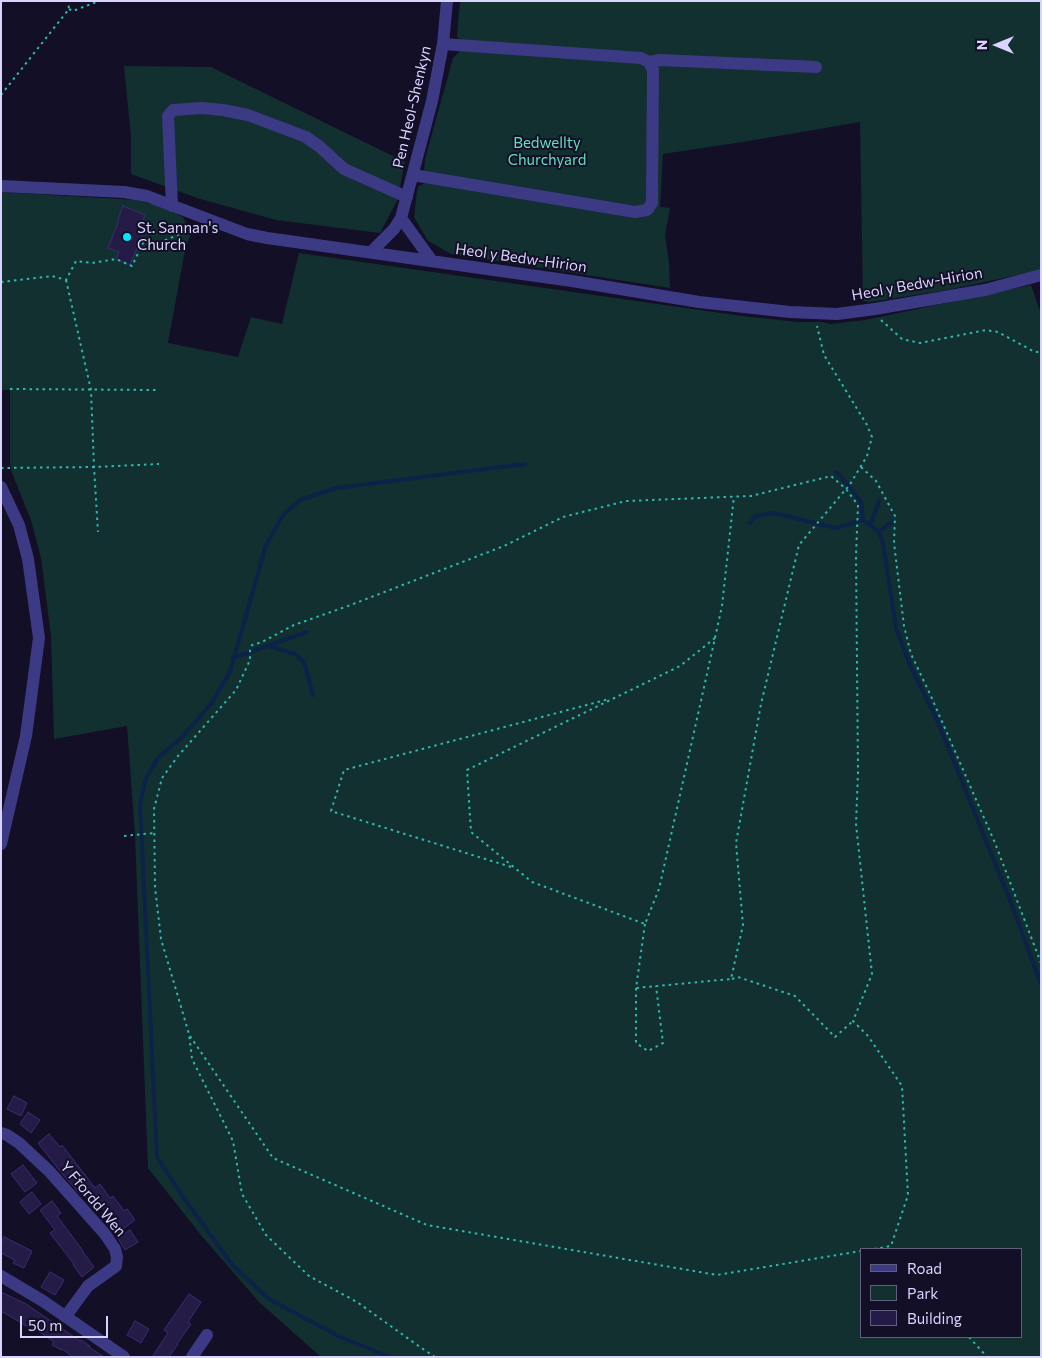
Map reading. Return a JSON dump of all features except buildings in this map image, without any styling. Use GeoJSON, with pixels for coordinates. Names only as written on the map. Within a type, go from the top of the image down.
{"type":"FeatureCollection","features":[{"type":"Feature","properties":{"kind":"street","name":"Pen Heol-Shenkyn"},"geometry":{"type":"LineString","coordinates":[[371,252],[394,229],[401,218],[432,101],[443,44],[448,1]]}},
{"type":"Feature","properties":{"kind":"street"},"geometry":{"type":"LineString","coordinates":[[443,44],[641,58],[649,62],[660,60],[816,67]]}},
{"type":"Feature","properties":{"kind":"street"},"geometry":{"type":"LineString","coordinates":[[413,175],[635,212],[647,210],[652,202],[653,70],[649,62]]}},
{"type":"Feature","properties":{"kind":"street"},"geometry":{"type":"LineString","coordinates":[[172,206],[168,116],[173,110],[202,108],[248,115],[306,137],[344,169],[407,198]]}},
{"type":"Feature","properties":{"kind":"street","name":"Heol y Bedw-Hirion"},"geometry":{"type":"LineString","coordinates":[[1,186],[124,192],[147,196],[246,234],[267,238],[572,281],[699,302],[790,312],[837,314],[875,309],[985,290],[1041,275]]}},
{"type":"Feature","properties":{"kind":"street"},"geometry":{"type":"LineString","coordinates":[[401,218],[432,262]]}},
{"type":"Feature","properties":{"kind":"street"},"geometry":{"type":"LineString","coordinates":[[1,487],[19,525],[28,558],[39,638],[26,736],[1,844]]}},
{"type":"Feature","properties":{"kind":"street","name":"Y Ffordd Wen"},"geometry":{"type":"LineString","coordinates":[[1,1133],[19,1143],[49,1171],[105,1234],[115,1248],[118,1257],[116,1266],[88,1286],[66,1316]]}},
{"type":"Feature","properties":{"kind":"street"},"geometry":{"type":"LineString","coordinates":[[1,1276],[44,1301],[124,1357]]}},
{"type":"Feature","properties":{"kind":"street"},"geometry":{"type":"LineString","coordinates":[[192,1357],[207,1334]]}},
{"type":"Feature","properties":{"kind":"path"},"geometry":{"type":"LineString","coordinates":[[1,95],[69,9],[68,1]]}},
{"type":"Feature","properties":{"kind":"path"},"geometry":{"type":"LineString","coordinates":[[69,9],[73,11],[99,1]]}},
{"type":"Feature","properties":{"kind":"path"},"geometry":{"type":"LineString","coordinates":[[98,532],[91,390],[66,280],[76,261],[92,263],[116,259],[132,266],[144,241],[156,244],[180,234],[190,233],[205,218]]}},
{"type":"Feature","properties":{"kind":"path"},"geometry":{"type":"LineString","coordinates":[[1,282],[52,276],[66,280]]}},
{"type":"Feature","properties":{"kind":"path"},"geometry":{"type":"LineString","coordinates":[[875,309],[878,317],[902,339],[920,344],[986,330],[998,332],[1033,351],[1041,353]]}},
{"type":"Feature","properties":{"kind":"path"},"geometry":{"type":"LineString","coordinates":[[731,979],[743,926],[736,843],[761,704],[799,545],[849,486],[867,456],[872,437],[867,425],[824,355],[816,325],[816,313]]}},
{"type":"Feature","properties":{"kind":"path"},"geometry":{"type":"LineString","coordinates":[[10,390],[158,390]]}},
{"type":"Feature","properties":{"kind":"path"},"geometry":{"type":"LineString","coordinates":[[1,468],[159,464]]}},
{"type":"Feature","properties":{"kind":"path"},"geometry":{"type":"LineString","coordinates":[[861,466],[876,481],[895,516],[894,543],[904,626],[911,654],[995,843],[1041,963]]}},
{"type":"Feature","properties":{"kind":"path"},"geometry":{"type":"LineString","coordinates":[[435,1357],[356,1302],[309,1276],[266,1235],[242,1194],[233,1141],[192,1059],[189,1034],[161,939],[155,887],[154,809],[162,778],[178,756],[236,690],[250,660],[252,645],[262,642],[294,625],[504,546],[564,518],[626,501],[751,496],[831,476],[846,488],[858,505],[856,555],[858,772],[856,824],[872,974],[853,1021],[835,1037],[795,996],[738,977],[636,988]]}},
{"type":"Feature","properties":{"kind":"path"},"geometry":{"type":"LineString","coordinates":[[656,986],[663,1043],[648,1051],[636,1044],[636,988],[645,924],[659,889],[722,606],[734,496]]}},
{"type":"Feature","properties":{"kind":"path"},"geometry":{"type":"LineString","coordinates":[[645,924],[532,882],[471,832],[467,770],[680,666],[715,638]]}},
{"type":"Feature","properties":{"kind":"path"},"geometry":{"type":"LineString","coordinates":[[513,867],[332,811],[344,770],[615,698]]}},
{"type":"Feature","properties":{"kind":"path"},"geometry":{"type":"LineString","coordinates":[[124,836],[154,833]]}},
{"type":"Feature","properties":{"kind":"path"},"geometry":{"type":"LineString","coordinates":[[853,1021],[868,1036],[902,1086],[908,1195],[890,1246],[879,1248]]}},
{"type":"Feature","properties":{"kind":"path"},"geometry":{"type":"LineString","coordinates":[[189,1034],[273,1158],[428,1225],[717,1275],[860,1251]]}},
{"type":"Feature","properties":{"kind":"path"},"geometry":{"type":"LineString","coordinates":[[970,1338],[987,1357]]}},
{"type":"Feature","properties":{"kind":"green space","name":"Bedwellty Churchyard"},"geometry":{"type":"Polygon","coordinates":[[[460,1],[1041,1],[1041,270],[947,290],[870,302],[863,301],[860,122],[663,154],[660,207],[670,208],[665,236],[670,288],[451,254],[428,241],[414,217],[417,191],[419,186],[427,182],[424,172],[425,159],[453,58],[459,52],[462,44],[457,36],[460,1]]]}},
{"type":"Feature","properties":{"kind":"green space"},"geometry":{"type":"Polygon","coordinates":[[[124,66],[211,67],[405,162],[397,201],[380,233],[276,220],[197,198],[131,174],[131,137],[124,66]]]}},
{"type":"Feature","properties":{"kind":"green space"},"geometry":{"type":"Polygon","coordinates":[[[1,192],[136,200],[167,208],[183,217],[189,228],[190,236],[185,250],[168,343],[238,357],[251,317],[282,324],[299,253],[742,316],[830,324],[865,320],[1031,285],[1041,314],[1041,1357],[321,1357],[259,1302],[200,1234],[148,1168],[135,835],[127,726],[54,739],[51,636],[41,558],[31,520],[10,464],[10,390],[1,390],[1,192]]]}},
{"type":"Feature","properties":{"kind":"waterway"},"geometry":{"type":"LineString","coordinates":[[390,1357],[340,1337],[269,1299],[233,1266],[157,1157],[140,804],[146,778],[158,758],[182,737],[211,704],[230,672],[266,545],[284,514],[300,500],[336,488],[525,464]]}},
{"type":"Feature","properties":{"kind":"waterway"},"geometry":{"type":"LineString","coordinates":[[836,472],[861,502],[863,520]]}},
{"type":"Feature","properties":{"kind":"waterway"},"geometry":{"type":"LineString","coordinates":[[870,525],[879,501]]}},
{"type":"Feature","properties":{"kind":"waterway"},"geometry":{"type":"LineString","coordinates":[[750,523],[756,516],[774,513],[836,528],[863,520],[879,532],[883,543],[896,628],[910,665],[937,720],[1008,895],[1041,984]]}},
{"type":"Feature","properties":{"kind":"waterway"},"geometry":{"type":"LineString","coordinates":[[879,532],[893,521]]}},
{"type":"Feature","properties":{"kind":"waterway"},"geometry":{"type":"LineString","coordinates":[[233,658],[307,632]]}},
{"type":"Feature","properties":{"kind":"waterway"},"geometry":{"type":"LineString","coordinates":[[269,646],[295,654],[304,662],[313,695]]}},
{"type":"Feature","properties":{"kind":"place","name":"St. Sannan's Church"},"geometry":{"type":"Point","coordinates":[127,237]}}]}
